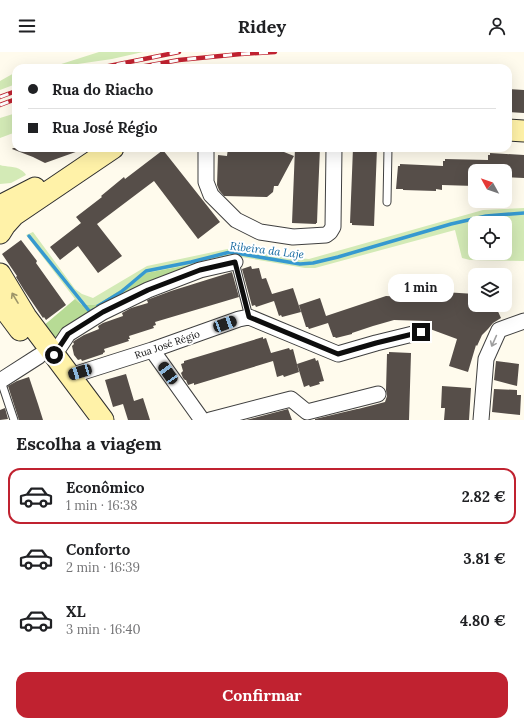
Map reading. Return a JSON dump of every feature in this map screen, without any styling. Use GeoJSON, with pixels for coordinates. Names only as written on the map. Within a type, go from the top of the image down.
{"type":"FeatureCollection","features":[{"type":"Feature","properties":{"kind":"street"},"geometry":{"type":"LineString","coordinates":[[512,130],[524,131]]}},
{"type":"Feature","properties":{"kind":"street"},"geometry":{"type":"LineString","coordinates":[[0,206],[105,152]]}},
{"type":"Feature","properties":{"kind":"street"},"geometry":{"type":"LineString","coordinates":[[0,232],[14,215],[107,152]]}},
{"type":"Feature","properties":{"kind":"street"},"geometry":{"type":"LineString","coordinates":[[206,152],[206,182],[211,195],[236,220],[260,232],[293,238],[326,235],[333,227],[334,152]]}},
{"type":"Feature","properties":{"kind":"street"},"geometry":{"type":"LineString","coordinates":[[0,196],[19,194],[33,189]]}},
{"type":"Feature","properties":{"kind":"street"},"geometry":{"type":"LineString","coordinates":[[0,381],[47,355],[68,334],[103,312],[148,290],[200,270],[235,262]]}},
{"type":"Feature","properties":{"kind":"street"},"geometry":{"type":"LineString","coordinates":[[0,274],[87,420]]}},
{"type":"Feature","properties":{"kind":"street"},"geometry":{"type":"LineString","coordinates":[[0,303],[47,355],[70,376],[103,420]]}},
{"type":"Feature","properties":{"kind":"street"},"geometry":{"type":"LineString","coordinates":[[249,317],[338,354],[421,332]]}},
{"type":"Feature","properties":{"kind":"street","name":"Rua José Régio"},"geometry":{"type":"LineString","coordinates":[[70,376],[152,350],[239,319],[249,317]]}},
{"type":"Feature","properties":{"kind":"street"},"geometry":{"type":"LineString","coordinates":[[481,420],[486,359],[499,330],[524,321]]}},
{"type":"Feature","properties":{"kind":"street"},"geometry":{"type":"LineString","coordinates":[[152,350],[202,420]]}},
{"type":"Feature","properties":{"kind":"street"},"geometry":{"type":"LineString","coordinates":[[210,420],[291,399],[307,412],[378,394]]}},
{"type":"Feature","properties":{"kind":"lane"},"geometry":{"type":"LineString","coordinates":[[387,202],[388,152]]}},
{"type":"Feature","properties":{"kind":"lane"},"geometry":{"type":"LineString","coordinates":[[235,262],[249,317]]}},
{"type":"Feature","properties":{"kind":"lane"},"geometry":{"type":"LineString","coordinates":[[0,381],[14,420]]}},
{"type":"Feature","properties":{"kind":"green space"},"geometry":{"type":"Polygon","coordinates":[[[99,52],[143,52],[112,59],[78,64],[61,64],[99,52]]]}},
{"type":"Feature","properties":{"kind":"green space"},"geometry":{"type":"Polygon","coordinates":[[[12,74],[12,86],[0,90],[0,81],[12,74]]]}},
{"type":"Feature","properties":{"kind":"green space"},"geometry":{"type":"Polygon","coordinates":[[[12,114],[12,134],[0,138],[0,118],[12,114]]]}},
{"type":"Feature","properties":{"kind":"green space"},"geometry":{"type":"Polygon","coordinates":[[[0,165],[14,167],[23,171],[26,175],[11,183],[0,184],[0,165]]]}},
{"type":"Feature","properties":{"kind":"green space"},"geometry":{"type":"Polygon","coordinates":[[[524,208],[524,261],[470,260],[512,260],[512,216],[468,216],[468,260],[462,258],[455,230],[315,268],[305,268],[236,256],[146,273],[98,304],[92,305],[82,305],[75,299],[26,235],[33,232],[75,289],[82,294],[93,298],[147,266],[237,247],[309,259],[483,210],[524,208]]]}},
{"type":"Feature","properties":{"kind":"green space"},"geometry":{"type":"Polygon","coordinates":[[[226,258],[229,268],[142,298],[55,348],[42,327],[75,299],[82,305],[98,304],[146,273],[226,258]]]}},
{"type":"Feature","properties":{"kind":"building"},"geometry":{"type":"Polygon","coordinates":[[[512,89],[524,90],[524,113],[512,112],[512,89]]]}},
{"type":"Feature","properties":{"kind":"building"},"geometry":{"type":"Polygon","coordinates":[[[20,152],[76,152],[45,163],[20,152]]]}},
{"type":"Feature","properties":{"kind":"building"},"geometry":{"type":"Polygon","coordinates":[[[160,152],[165,152],[220,222],[198,239],[154,181],[97,224],[122,256],[98,273],[78,246],[60,260],[50,247],[81,223],[76,217],[102,197],[101,196],[124,177],[125,179],[160,152]]]}},
{"type":"Feature","properties":{"kind":"building"},"geometry":{"type":"Polygon","coordinates":[[[228,152],[284,152],[294,156],[278,186],[274,186],[273,192],[267,197],[224,196],[217,185],[218,155],[227,156],[228,152]]]}},
{"type":"Feature","properties":{"kind":"building"},"geometry":{"type":"Polygon","coordinates":[[[295,152],[320,152],[317,223],[292,223],[295,152]]]}},
{"type":"Feature","properties":{"kind":"building"},"geometry":{"type":"Polygon","coordinates":[[[353,152],[377,152],[374,226],[352,225],[352,223],[350,223],[353,152]]]}},
{"type":"Feature","properties":{"kind":"building"},"geometry":{"type":"Polygon","coordinates":[[[490,153],[524,155],[524,178],[512,177],[512,164],[468,164],[468,186],[442,185],[442,190],[436,189],[436,191],[396,189],[398,166],[400,166],[400,164],[443,166],[443,161],[445,161],[445,159],[488,160],[488,155],[490,155],[490,153]]]}},
{"type":"Feature","properties":{"kind":"building"},"geometry":{"type":"Polygon","coordinates":[[[21,240],[37,261],[36,263],[66,305],[46,320],[44,317],[43,318],[24,290],[16,277],[17,276],[2,254],[21,240]]]}},
{"type":"Feature","properties":{"kind":"building"},"geometry":{"type":"Polygon","coordinates":[[[251,266],[252,269],[259,268],[262,279],[266,278],[272,294],[293,288],[301,312],[282,317],[281,315],[279,316],[274,301],[256,307],[255,305],[252,306],[242,269],[251,266]]]}},
{"type":"Feature","properties":{"kind":"building"},"geometry":{"type":"Polygon","coordinates":[[[232,272],[239,297],[155,322],[156,325],[153,326],[154,328],[129,336],[129,341],[104,349],[105,352],[103,354],[82,361],[81,359],[78,360],[74,355],[72,346],[74,341],[99,329],[98,326],[103,323],[123,316],[122,313],[131,308],[148,303],[147,300],[171,291],[232,272]]]}},
{"type":"Feature","properties":{"kind":"building"},"geometry":{"type":"Polygon","coordinates":[[[428,291],[468,294],[468,312],[498,312],[501,318],[493,323],[482,335],[477,346],[476,345],[468,372],[449,366],[457,339],[430,329],[426,325],[427,321],[394,320],[336,338],[333,337],[328,323],[309,329],[306,327],[299,305],[320,298],[326,316],[386,296],[428,298],[428,291]]]}},
{"type":"Feature","properties":{"kind":"building"},"geometry":{"type":"Polygon","coordinates":[[[263,337],[263,339],[266,338],[271,353],[289,348],[290,350],[293,349],[299,372],[284,377],[283,375],[277,377],[273,361],[194,385],[194,383],[188,385],[186,380],[183,378],[181,373],[183,371],[181,364],[184,363],[184,361],[263,337]]]}},
{"type":"Feature","properties":{"kind":"building"},"geometry":{"type":"Polygon","coordinates":[[[389,352],[411,353],[409,420],[315,420],[385,402],[387,396],[387,354],[389,354],[389,352]]]}},
{"type":"Feature","properties":{"kind":"building"},"geometry":{"type":"Polygon","coordinates":[[[315,358],[316,361],[318,360],[324,381],[310,387],[309,385],[304,387],[297,364],[315,358]]]}},
{"type":"Feature","properties":{"kind":"building"},"geometry":{"type":"Polygon","coordinates":[[[496,361],[519,364],[517,386],[494,380],[496,361]]]}},
{"type":"Feature","properties":{"kind":"building"},"geometry":{"type":"Polygon","coordinates":[[[126,374],[134,401],[143,398],[150,420],[128,420],[123,404],[113,407],[105,380],[126,374]]]}},
{"type":"Feature","properties":{"kind":"building"},"geometry":{"type":"Polygon","coordinates":[[[29,377],[43,420],[19,420],[8,386],[29,377]]]}},
{"type":"Feature","properties":{"kind":"building"},"geometry":{"type":"Polygon","coordinates":[[[442,386],[471,388],[469,420],[444,420],[445,408],[441,408],[442,386]]]}},
{"type":"Feature","properties":{"kind":"building"},"geometry":{"type":"Polygon","coordinates":[[[494,389],[517,390],[517,395],[521,395],[520,415],[492,412],[494,389]]]}},
{"type":"Feature","properties":{"kind":"building"},"geometry":{"type":"Polygon","coordinates":[[[5,408],[8,419],[0,420],[0,410],[5,408]]]}},
{"type":"Feature","properties":{"kind":"building"},"geometry":{"type":"Polygon","coordinates":[[[288,409],[292,420],[246,420],[288,409]]]}},
{"type":"Feature","properties":{"kind":"waterway","name":"Ribeira da Laje"},"geometry":{"type":"LineString","coordinates":[[98,306],[121,292],[146,271],[230,252],[300,264],[313,263],[451,224],[486,216],[524,213]]}},
{"type":"Feature","properties":{"kind":"waterway","name":"Ribeira da Laje"},"geometry":{"type":"LineString","coordinates":[[29,236],[90,312],[93,310]]}},
{"type":"Feature","properties":{"kind":"railway"},"geometry":{"type":"LineString","coordinates":[[119,64],[179,52]]}},
{"type":"Feature","properties":{"kind":"railway"},"geometry":{"type":"LineString","coordinates":[[156,64],[179,60],[275,52]]}},
{"type":"Feature","properties":{"kind":"railway"},"geometry":{"type":"LineString","coordinates":[[0,97],[12,92]]}},
{"type":"Feature","properties":{"kind":"railway"},"geometry":{"type":"LineString","coordinates":[[0,105],[12,100]]}},
{"type":"Feature","properties":{"kind":"route"},"geometry":{"type":"LineString","coordinates":[[54,355],[68,334],[103,312],[148,290],[200,270],[235,262],[249,317],[338,354],[421,332]]}}]}
